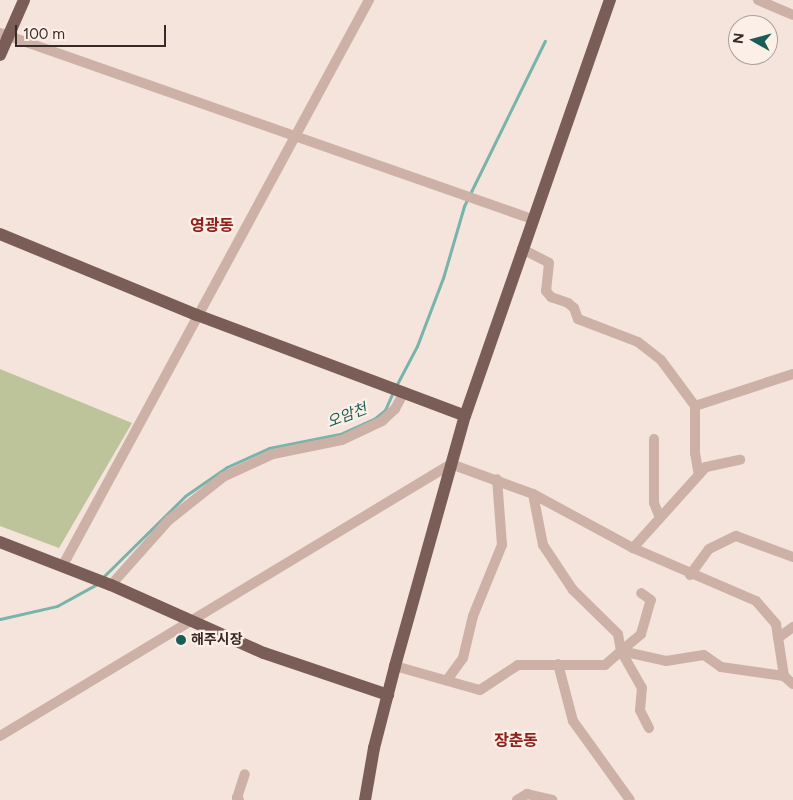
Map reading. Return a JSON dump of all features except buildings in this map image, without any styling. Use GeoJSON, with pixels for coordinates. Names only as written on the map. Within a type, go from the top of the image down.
{"type":"FeatureCollection","features":[{"type":"Feature","properties":{"kind":"main road"},"geometry":{"type":"LineString","coordinates":[[0,55],[4,34],[24,0]]}},
{"type":"Feature","properties":{"kind":"main road"},"geometry":{"type":"LineString","coordinates":[[365,800],[374,748],[395,666],[465,416],[532,219],[610,0]]}},
{"type":"Feature","properties":{"kind":"main road"},"geometry":{"type":"LineString","coordinates":[[0,234],[197,315],[465,416]]}},
{"type":"Feature","properties":{"kind":"main road"},"geometry":{"type":"LineString","coordinates":[[0,542],[90,576],[264,653],[388,696]]}},
{"type":"Feature","properties":{"kind":"street"},"geometry":{"type":"LineString","coordinates":[[63,565],[369,0]]}},
{"type":"Feature","properties":{"kind":"street"},"geometry":{"type":"LineString","coordinates":[[758,0],[781,4],[793,15]]}},
{"type":"Feature","properties":{"kind":"street"},"geometry":{"type":"LineString","coordinates":[[4,34],[297,136],[476,201],[532,219]]}},
{"type":"Feature","properties":{"kind":"street"},"geometry":{"type":"LineString","coordinates":[[522,249],[546,259],[549,263],[546,291],[551,297],[568,303],[574,308],[578,319],[638,342],[661,360],[695,406],[699,475]]}},
{"type":"Feature","properties":{"kind":"street"},"geometry":{"type":"LineString","coordinates":[[695,406],[793,374]]}},
{"type":"Feature","properties":{"kind":"street"},"geometry":{"type":"LineString","coordinates":[[111,585],[169,520],[223,477],[273,454],[342,440],[382,421],[395,409],[403,394]]}},
{"type":"Feature","properties":{"kind":"street"},"geometry":{"type":"LineString","coordinates":[[654,439],[654,503],[660,518]]}},
{"type":"Feature","properties":{"kind":"street"},"geometry":{"type":"LineString","coordinates":[[633,548],[706,467],[740,460]]}},
{"type":"Feature","properties":{"kind":"street"},"geometry":{"type":"LineString","coordinates":[[0,736],[451,464],[497,479],[533,494],[633,548],[756,601],[776,624],[784,676]]}},
{"type":"Feature","properties":{"kind":"street"},"geometry":{"type":"LineString","coordinates":[[447,680],[463,658],[473,616],[502,545],[497,479]]}},
{"type":"Feature","properties":{"kind":"street"},"geometry":{"type":"LineString","coordinates":[[533,494],[543,545],[572,590],[618,634],[621,651],[642,688],[640,710],[649,728]]}},
{"type":"Feature","properties":{"kind":"street"},"geometry":{"type":"LineString","coordinates":[[690,574],[709,549],[736,536],[793,557]]}},
{"type":"Feature","properties":{"kind":"street"},"geometry":{"type":"LineString","coordinates":[[395,666],[480,690],[518,665],[605,665],[641,634],[651,600],[641,593]]}},
{"type":"Feature","properties":{"kind":"street"},"geometry":{"type":"LineString","coordinates":[[778,638],[793,627]]}},
{"type":"Feature","properties":{"kind":"street"},"geometry":{"type":"LineString","coordinates":[[621,651],[666,661],[704,655],[721,668],[784,676],[793,684]]}},
{"type":"Feature","properties":{"kind":"street"},"geometry":{"type":"LineString","coordinates":[[558,664],[574,721],[630,800]]}},
{"type":"Feature","properties":{"kind":"street"},"geometry":{"type":"LineString","coordinates":[[239,800],[237,798],[245,774]]}},
{"type":"Feature","properties":{"kind":"street"},"geometry":{"type":"LineString","coordinates":[[517,800],[527,794],[552,800]]}},
{"type":"Feature","properties":{"kind":"green space"},"geometry":{"type":"Polygon","coordinates":[[[0,369],[132,423],[59,548],[0,526],[0,369]]]}},
{"type":"Feature","properties":{"kind":"waterway","name":"오암천"},"geometry":{"type":"LineString","coordinates":[[396,386],[417,346],[443,278],[464,206],[545,41]]}},
{"type":"Feature","properties":{"kind":"waterway","name":"오암천"},"geometry":{"type":"LineString","coordinates":[[103,577],[185,496],[227,467],[269,448],[340,434],[374,419],[385,410],[393,392]]}},
{"type":"Feature","properties":{"kind":"waterway","name":"오암천"},"geometry":{"type":"LineString","coordinates":[[0,619],[57,606],[97,584]]}},
{"type":"Feature","properties":{"kind":"place","name":"해주시장"},"geometry":{"type":"Point","coordinates":[181,640]}},
{"type":"Feature","properties":{"kind":"district","name":"영광동"},"geometry":{"type":"Point","coordinates":[212,226]}},
{"type":"Feature","properties":{"kind":"district","name":"장춘동"},"geometry":{"type":"Point","coordinates":[516,741]}}]}
